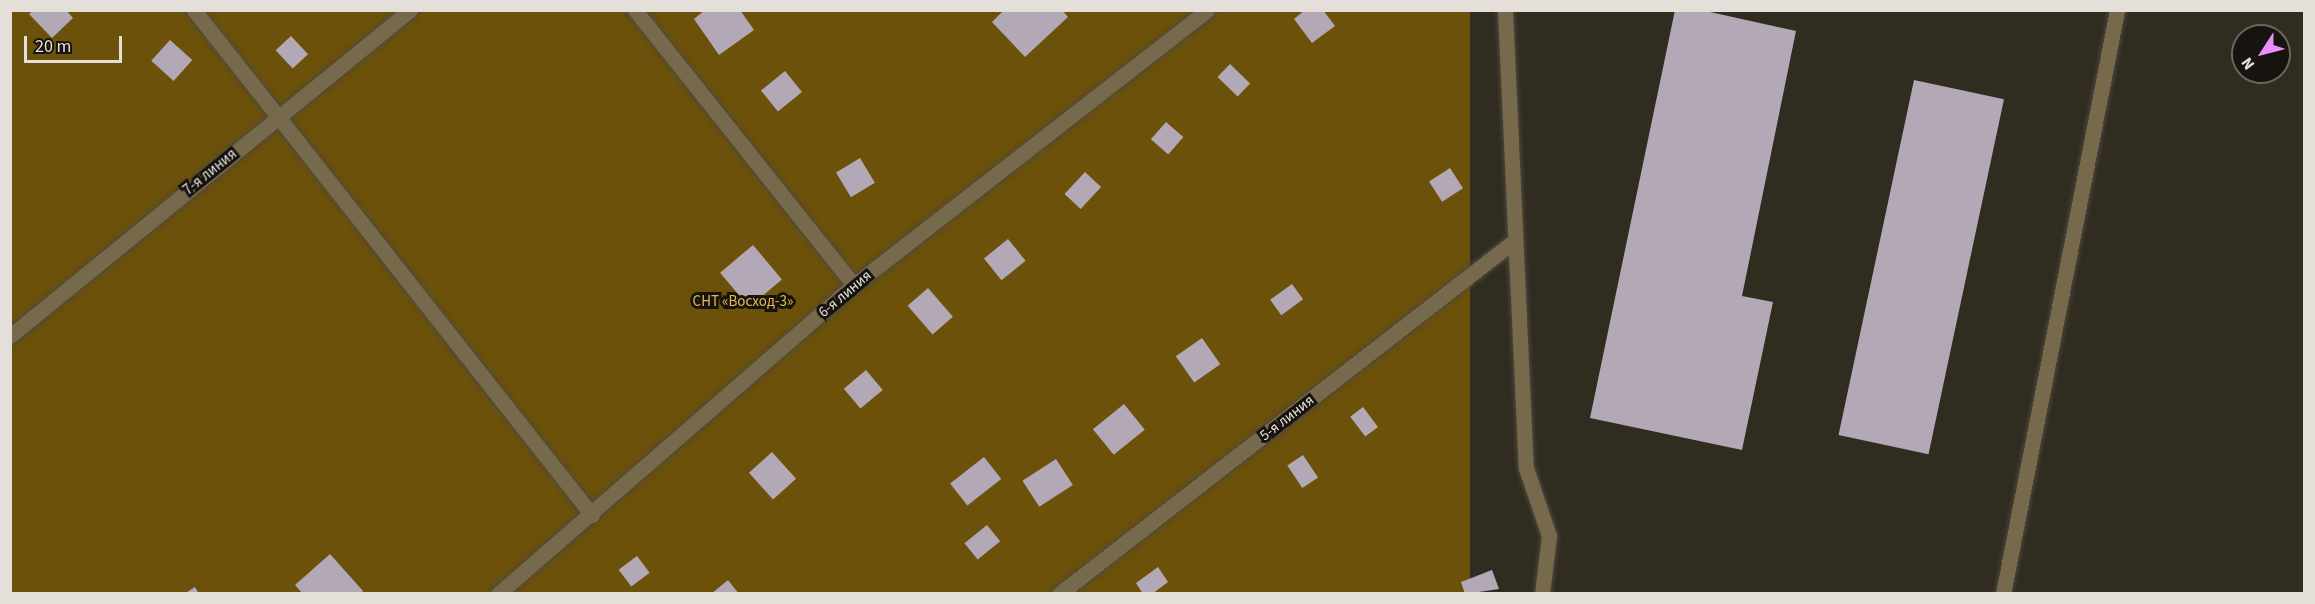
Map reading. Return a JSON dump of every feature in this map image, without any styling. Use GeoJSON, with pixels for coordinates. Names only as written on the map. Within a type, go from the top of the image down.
{"type":"FeatureCollection","features":[{"type":"Feature","properties":{"kind":"street"},"geometry":{"type":"LineString","coordinates":[[194,10],[276,117],[592,515]]}},
{"type":"Feature","properties":{"kind":"street","name":"7-я линия"},"geometry":{"type":"LineString","coordinates":[[10,336],[410,10]]}},
{"type":"Feature","properties":{"kind":"street"},"geometry":{"type":"LineString","coordinates":[[635,10],[854,285]]}},
{"type":"Feature","properties":{"kind":"street","name":"6-я линия"},"geometry":{"type":"LineString","coordinates":[[498,594],[592,515],[854,285],[1206,10]]}},
{"type":"Feature","properties":{"kind":"street"},"geometry":{"type":"LineString","coordinates":[[1505,10],[1513,242],[1526,468],[1549,536],[1542,594]]}},
{"type":"Feature","properties":{"kind":"street"},"geometry":{"type":"LineString","coordinates":[[2003,594],[2117,10]]}},
{"type":"Feature","properties":{"kind":"street","name":"5-я линия"},"geometry":{"type":"LineString","coordinates":[[1059,594],[1513,242]]}},
{"type":"Feature","properties":{"kind":"green space","name":"СНТ «Восход-3»"},"geometry":{"type":"Polygon","coordinates":[[[10,11],[1470,11],[1470,593],[10,593],[10,11]]]}},
{"type":"Feature","properties":{"kind":"building"},"geometry":{"type":"Polygon","coordinates":[[[34,10],[66,10],[73,18],[52,38],[29,14],[34,10]]]}},
{"type":"Feature","properties":{"kind":"building"},"geometry":{"type":"Polygon","coordinates":[[[705,10],[740,10],[754,30],[719,55],[694,19],[705,10]]]}},
{"type":"Feature","properties":{"kind":"building"},"geometry":{"type":"Polygon","coordinates":[[[1004,10],[1062,10],[1068,17],[1025,57],[992,22],[1004,10]]]}},
{"type":"Feature","properties":{"kind":"building"},"geometry":{"type":"Polygon","coordinates":[[[1305,10],[1323,10],[1335,26],[1312,43],[1294,19],[1305,10]]]}},
{"type":"Feature","properties":{"kind":"building"},"geometry":{"type":"Polygon","coordinates":[[[1675,10],[1701,10],[1796,31],[1742,296],[1773,302],[1742,450],[1590,418],[1675,10]]]}},
{"type":"Feature","properties":{"kind":"building"},"geometry":{"type":"Polygon","coordinates":[[[291,36],[308,54],[293,69],[276,50],[291,36]]]}},
{"type":"Feature","properties":{"kind":"building"},"geometry":{"type":"Polygon","coordinates":[[[170,40],[192,60],[174,81],[151,61],[170,40]]]}},
{"type":"Feature","properties":{"kind":"building"},"geometry":{"type":"Polygon","coordinates":[[[1230,64],[1250,83],[1238,96],[1217,77],[1230,64]]]}},
{"type":"Feature","properties":{"kind":"building"},"geometry":{"type":"Polygon","coordinates":[[[785,71],[802,92],[778,111],[761,91],[785,71]]]}},
{"type":"Feature","properties":{"kind":"building"},"geometry":{"type":"Polygon","coordinates":[[[1914,80],[2004,99],[1929,454],[1839,435],[1914,80]]]}},
{"type":"Feature","properties":{"kind":"building"},"geometry":{"type":"Polygon","coordinates":[[[1166,122],[1183,137],[1168,154],[1151,139],[1166,122]]]}},
{"type":"Feature","properties":{"kind":"building"},"geometry":{"type":"Polygon","coordinates":[[[860,158],[875,183],[851,197],[836,172],[860,158]]]}},
{"type":"Feature","properties":{"kind":"building"},"geometry":{"type":"Polygon","coordinates":[[[1450,168],[1463,188],[1442,202],[1429,182],[1450,168]]]}},
{"type":"Feature","properties":{"kind":"building"},"geometry":{"type":"Polygon","coordinates":[[[1085,172],[1101,187],[1081,209],[1065,194],[1085,172]]]}},
{"type":"Feature","properties":{"kind":"building"},"geometry":{"type":"Polygon","coordinates":[[[1008,239],[1026,261],[1002,280],[984,259],[1008,239]]]}},
{"type":"Feature","properties":{"kind":"building"},"geometry":{"type":"Polygon","coordinates":[[[753,245],[782,279],[749,307],[720,273],[753,245]]]}},
{"type":"Feature","properties":{"kind":"building"},"geometry":{"type":"Polygon","coordinates":[[[1292,284],[1303,299],[1281,315],[1270,300],[1292,284]]]}},
{"type":"Feature","properties":{"kind":"building"},"geometry":{"type":"Polygon","coordinates":[[[928,288],[953,317],[933,334],[908,306],[928,288]]]}},
{"type":"Feature","properties":{"kind":"building"},"geometry":{"type":"Polygon","coordinates":[[[1202,338],[1220,364],[1194,383],[1176,356],[1202,338]]]}},
{"type":"Feature","properties":{"kind":"building"},"geometry":{"type":"Polygon","coordinates":[[[866,370],[883,390],[860,409],[844,389],[866,370]]]}},
{"type":"Feature","properties":{"kind":"building"},"geometry":{"type":"Polygon","coordinates":[[[1124,404],[1145,430],[1114,455],[1093,429],[1124,404]]]}},
{"type":"Feature","properties":{"kind":"building"},"geometry":{"type":"Polygon","coordinates":[[[1363,407],[1378,427],[1365,437],[1350,417],[1363,407]]]}},
{"type":"Feature","properties":{"kind":"building"},"geometry":{"type":"Polygon","coordinates":[[[772,452],[796,479],[773,499],[749,473],[772,452]]]}},
{"type":"Feature","properties":{"kind":"building"},"geometry":{"type":"Polygon","coordinates":[[[1303,455],[1318,477],[1302,488],[1287,466],[1303,455]]]}},
{"type":"Feature","properties":{"kind":"building"},"geometry":{"type":"Polygon","coordinates":[[[984,457],[1001,479],[967,506],[950,483],[984,457]]]}},
{"type":"Feature","properties":{"kind":"building"},"geometry":{"type":"Polygon","coordinates":[[[1056,459],[1073,485],[1039,507],[1022,481],[1056,459]]]}},
{"type":"Feature","properties":{"kind":"building"},"geometry":{"type":"Polygon","coordinates":[[[987,525],[1000,541],[978,560],[964,543],[987,525]]]}},
{"type":"Feature","properties":{"kind":"building"},"geometry":{"type":"Polygon","coordinates":[[[330,554],[363,591],[360,594],[303,594],[295,585],[330,554]]]}},
{"type":"Feature","properties":{"kind":"building"},"geometry":{"type":"Polygon","coordinates":[[[637,556],[650,573],[631,587],[619,570],[637,556]]]}},
{"type":"Feature","properties":{"kind":"building"},"geometry":{"type":"Polygon","coordinates":[[[1158,567],[1168,582],[1152,594],[1143,594],[1136,583],[1158,567]]]}},
{"type":"Feature","properties":{"kind":"building"},"geometry":{"type":"Polygon","coordinates":[[[1492,570],[1499,589],[1465,594],[1461,582],[1492,570]]]}},
{"type":"Feature","properties":{"kind":"building"},"geometry":{"type":"Polygon","coordinates":[[[728,580],[739,594],[711,594],[728,580]]]}},
{"type":"Feature","properties":{"kind":"building"},"geometry":{"type":"Polygon","coordinates":[[[195,587],[199,594],[184,594],[195,587]]]}}]}
